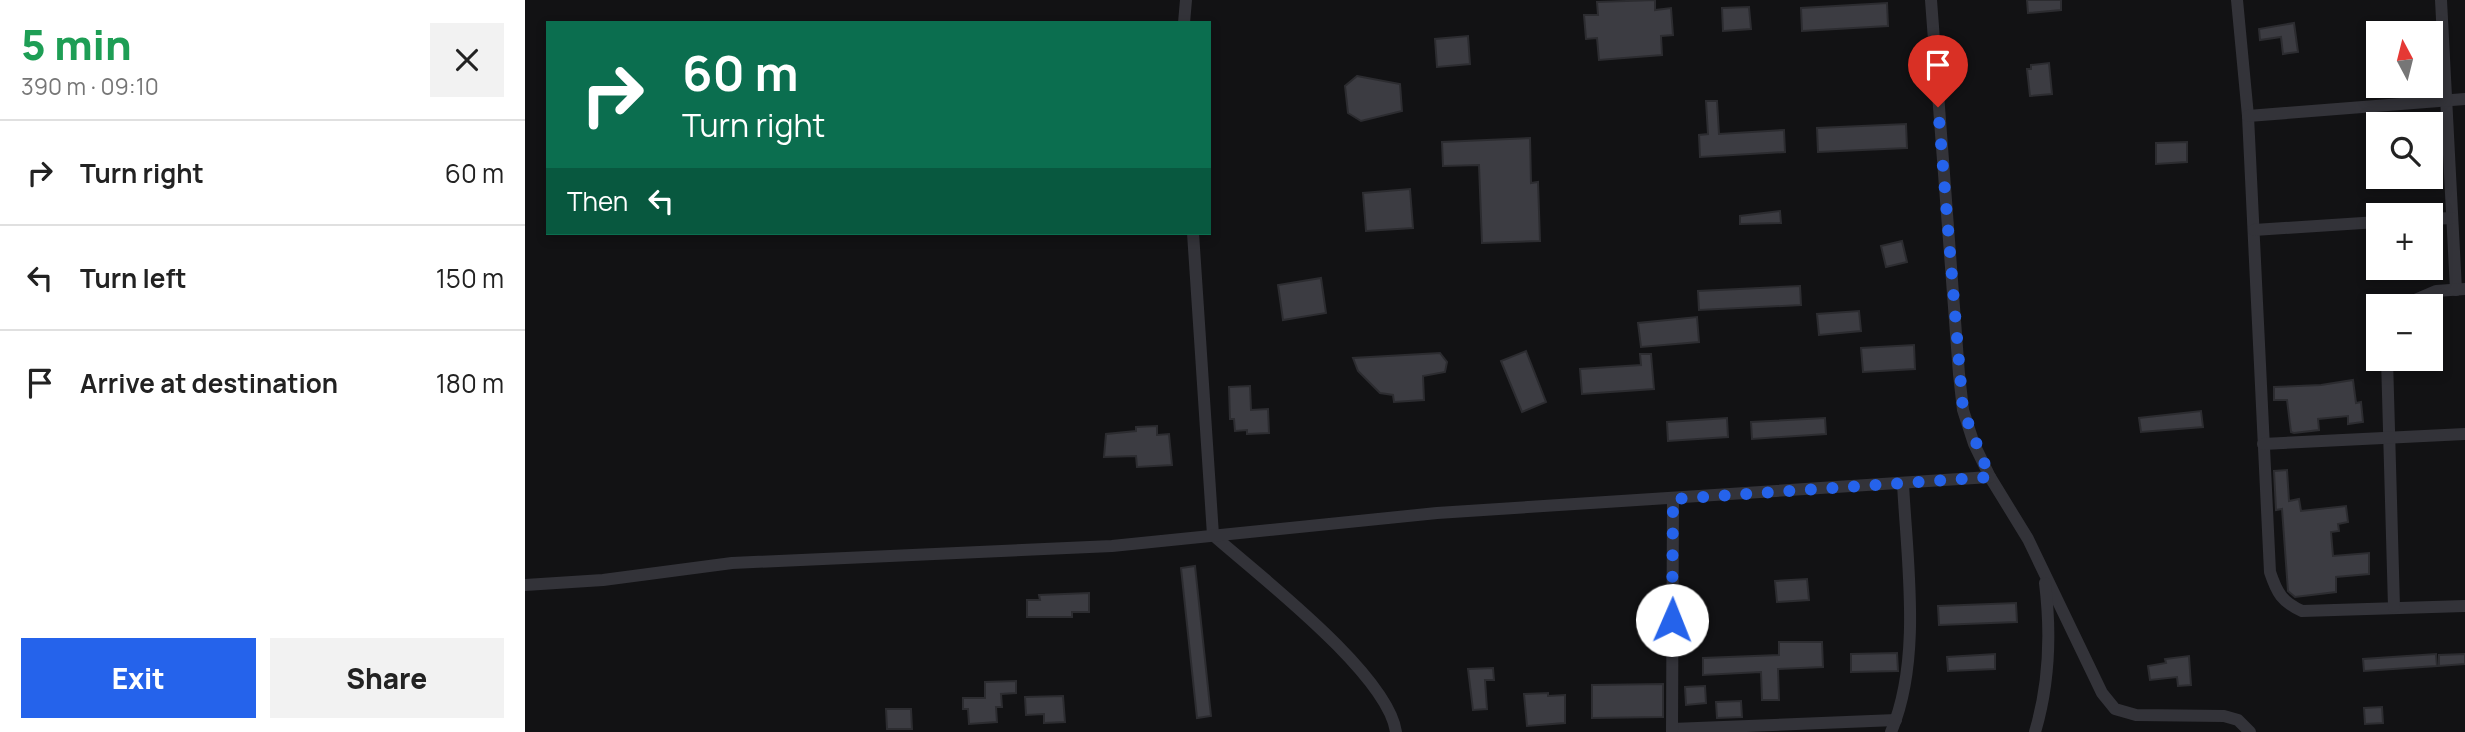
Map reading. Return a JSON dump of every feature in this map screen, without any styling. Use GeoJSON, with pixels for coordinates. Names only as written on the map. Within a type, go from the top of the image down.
{"type":"FeatureCollection","features":[{"type":"Feature","properties":{"kind":"street"},"geometry":{"type":"LineString","coordinates":[[1184,21],[1186,0]]}},
{"type":"Feature","properties":{"kind":"street"},"geometry":{"type":"LineString","coordinates":[[1931,0],[1963,410],[1990,477],[2028,539],[2102,693],[2115,709],[2153,717],[2224,716],[2238,720],[2250,732]]}},
{"type":"Feature","properties":{"kind":"street"},"geometry":{"type":"LineString","coordinates":[[2237,0],[2248,116],[2270,572],[2277,594],[2302,611],[2465,606]]}},
{"type":"Feature","properties":{"kind":"street"},"geometry":{"type":"LineString","coordinates":[[2429,294],[2461,289],[2452,218],[2441,0]]}},
{"type":"Feature","properties":{"kind":"street"},"geometry":{"type":"LineString","coordinates":[[2248,116],[2465,99]]}},
{"type":"Feature","properties":{"kind":"street"},"geometry":{"type":"LineString","coordinates":[[2443,218],[2452,218]]}},
{"type":"Feature","properties":{"kind":"street"},"geometry":{"type":"LineString","coordinates":[[2254,230],[2366,223]]}},
{"type":"Feature","properties":{"kind":"street"},"geometry":{"type":"LineString","coordinates":[[1193,235],[1213,535],[1295,604],[1367,679],[1384,703],[1396,732]]}},
{"type":"Feature","properties":{"kind":"street"},"geometry":{"type":"LineString","coordinates":[[2387,371],[2394,607]]}},
{"type":"Feature","properties":{"kind":"street"},"geometry":{"type":"LineString","coordinates":[[2263,444],[2465,434]]}},
{"type":"Feature","properties":{"kind":"street"},"geometry":{"type":"LineString","coordinates":[[525,585],[603,580],[732,564],[1112,545],[1437,513],[1990,477]]}},
{"type":"Feature","properties":{"kind":"street"},"geometry":{"type":"LineString","coordinates":[[1673,499],[1672,731],[1894,726],[1904,697],[1909,613],[1903,484]]}},
{"type":"Feature","properties":{"kind":"street"},"geometry":{"type":"LineString","coordinates":[[2035,732],[2041,712],[2047,664],[2048,625],[2044,572]]}},
{"type":"Feature","properties":{"kind":"building"},"geometry":{"type":"Polygon","coordinates":[[[1655,0],[1655,10],[1671,8],[1673,35],[1661,36],[1662,55],[1599,60],[1597,38],[1586,39],[1584,15],[1598,15],[1597,2],[1655,0]]]}},
{"type":"Feature","properties":{"kind":"building"},"geometry":{"type":"Polygon","coordinates":[[[2027,0],[2061,0],[2061,10],[2028,13],[2027,0]]]}},
{"type":"Feature","properties":{"kind":"building"},"geometry":{"type":"Polygon","coordinates":[[[1887,3],[1888,26],[1802,31],[1801,8],[1887,3]]]}},
{"type":"Feature","properties":{"kind":"building"},"geometry":{"type":"Polygon","coordinates":[[[1749,7],[1751,29],[1723,31],[1722,8],[1749,7]]]}},
{"type":"Feature","properties":{"kind":"building"},"geometry":{"type":"Polygon","coordinates":[[[2294,23],[2298,52],[2283,54],[2281,37],[2260,40],[2259,29],[2294,23]]]}},
{"type":"Feature","properties":{"kind":"building"},"geometry":{"type":"Polygon","coordinates":[[[1468,36],[1470,64],[1437,67],[1435,39],[1468,36]]]}},
{"type":"Feature","properties":{"kind":"building"},"geometry":{"type":"Polygon","coordinates":[[[2049,63],[2052,94],[2030,96],[2027,69],[2031,69],[2031,65],[2049,63]]]}},
{"type":"Feature","properties":{"kind":"building"},"geometry":{"type":"Polygon","coordinates":[[[1357,76],[1400,84],[1402,111],[1361,121],[1348,113],[1345,86],[1357,76]]]}},
{"type":"Feature","properties":{"kind":"building"},"geometry":{"type":"Polygon","coordinates":[[[1706,101],[1717,101],[1719,134],[1784,130],[1785,152],[1700,157],[1699,135],[1708,134],[1706,101]]]}},
{"type":"Feature","properties":{"kind":"building"},"geometry":{"type":"Polygon","coordinates":[[[1906,124],[1907,148],[1818,152],[1817,128],[1906,124]]]}},
{"type":"Feature","properties":{"kind":"building"},"geometry":{"type":"Polygon","coordinates":[[[1530,138],[1531,183],[1538,182],[1540,241],[1482,243],[1479,165],[1443,166],[1442,142],[1530,138]]]}},
{"type":"Feature","properties":{"kind":"building"},"geometry":{"type":"Polygon","coordinates":[[[2187,142],[2187,162],[2156,164],[2156,143],[2187,142]]]}},
{"type":"Feature","properties":{"kind":"building"},"geometry":{"type":"Polygon","coordinates":[[[1410,189],[1413,228],[1366,231],[1363,193],[1410,189]]]}},
{"type":"Feature","properties":{"kind":"building"},"geometry":{"type":"Polygon","coordinates":[[[1780,211],[1781,223],[1740,224],[1740,216],[1780,211]]]}},
{"type":"Feature","properties":{"kind":"building"},"geometry":{"type":"Polygon","coordinates":[[[1902,241],[1907,262],[1886,267],[1881,246],[1902,241]]]}},
{"type":"Feature","properties":{"kind":"building"},"geometry":{"type":"Polygon","coordinates":[[[1321,278],[1326,313],[1283,320],[1278,285],[1321,278]]]}},
{"type":"Feature","properties":{"kind":"building"},"geometry":{"type":"Polygon","coordinates":[[[1800,286],[1801,305],[1699,310],[1698,291],[1800,286]]]}},
{"type":"Feature","properties":{"kind":"building"},"geometry":{"type":"Polygon","coordinates":[[[1859,311],[1861,331],[1819,335],[1817,314],[1859,311]]]}},
{"type":"Feature","properties":{"kind":"building"},"geometry":{"type":"Polygon","coordinates":[[[1697,317],[1699,342],[1641,347],[1638,323],[1697,317]]]}},
{"type":"Feature","properties":{"kind":"building"},"geometry":{"type":"Polygon","coordinates":[[[1914,345],[1915,369],[1863,372],[1861,348],[1914,345]]]}},
{"type":"Feature","properties":{"kind":"building"},"geometry":{"type":"Polygon","coordinates":[[[1526,351],[1546,402],[1522,412],[1501,361],[1526,351]]]}},
{"type":"Feature","properties":{"kind":"building"},"geometry":{"type":"Polygon","coordinates":[[[1440,353],[1447,362],[1445,372],[1423,376],[1424,400],[1394,402],[1393,395],[1380,393],[1358,371],[1353,358],[1440,353]]]}},
{"type":"Feature","properties":{"kind":"building"},"geometry":{"type":"Polygon","coordinates":[[[1640,354],[1651,354],[1654,389],[1582,394],[1580,369],[1641,365],[1640,354]]]}},
{"type":"Feature","properties":{"kind":"building"},"geometry":{"type":"Polygon","coordinates":[[[2353,380],[2356,403],[2361,402],[2363,422],[2348,424],[2348,416],[2318,419],[2319,430],[2294,433],[2291,432],[2287,400],[2274,400],[2274,387],[2321,385],[2353,380]]]}},
{"type":"Feature","properties":{"kind":"building"},"geometry":{"type":"Polygon","coordinates":[[[1250,386],[1251,410],[1268,409],[1269,433],[1247,434],[1247,430],[1235,431],[1234,419],[1230,419],[1229,387],[1250,386]]]}},
{"type":"Feature","properties":{"kind":"building"},"geometry":{"type":"Polygon","coordinates":[[[2201,411],[2203,427],[2141,432],[2139,418],[2201,411]]]}},
{"type":"Feature","properties":{"kind":"building"},"geometry":{"type":"Polygon","coordinates":[[[1727,418],[1728,437],[1668,441],[1667,422],[1727,418]]]}},
{"type":"Feature","properties":{"kind":"building"},"geometry":{"type":"Polygon","coordinates":[[[1825,418],[1826,434],[1752,439],[1751,422],[1825,418]]]}},
{"type":"Feature","properties":{"kind":"building"},"geometry":{"type":"Polygon","coordinates":[[[1157,426],[1157,435],[1169,434],[1172,465],[1137,467],[1136,456],[1104,457],[1106,434],[1136,431],[1136,427],[1157,426]]]}},
{"type":"Feature","properties":{"kind":"building"},"geometry":{"type":"Polygon","coordinates":[[[2287,470],[2289,501],[2299,499],[2301,511],[2346,506],[2348,522],[2338,524],[2339,531],[2331,532],[2333,556],[2369,553],[2369,574],[2336,577],[2336,592],[2295,597],[2288,591],[2282,509],[2276,510],[2274,471],[2287,470]]]}},
{"type":"Feature","properties":{"kind":"building"},"geometry":{"type":"Polygon","coordinates":[[[1195,566],[1211,716],[1197,718],[1181,568],[1195,566]]]}},
{"type":"Feature","properties":{"kind":"building"},"geometry":{"type":"Polygon","coordinates":[[[1807,579],[1809,600],[1777,602],[1775,581],[1807,579]]]}},
{"type":"Feature","properties":{"kind":"building"},"geometry":{"type":"Polygon","coordinates":[[[1089,593],[1089,612],[1072,612],[1072,617],[1027,617],[1027,600],[1040,600],[1039,595],[1089,593]]]}},
{"type":"Feature","properties":{"kind":"building"},"geometry":{"type":"Polygon","coordinates":[[[2016,603],[2017,622],[1939,625],[1938,606],[2016,603]]]}},
{"type":"Feature","properties":{"kind":"building"},"geometry":{"type":"Polygon","coordinates":[[[1779,642],[1822,642],[1823,667],[1778,669],[1779,700],[1762,700],[1761,672],[1703,675],[1703,658],[1779,655],[1779,642]]]}},
{"type":"Feature","properties":{"kind":"building"},"geometry":{"type":"Polygon","coordinates":[[[1897,653],[1898,671],[1851,672],[1851,654],[1897,653]]]}},
{"type":"Feature","properties":{"kind":"building"},"geometry":{"type":"Polygon","coordinates":[[[1995,654],[1995,669],[1948,671],[1947,657],[1995,654]]]}},
{"type":"Feature","properties":{"kind":"building"},"geometry":{"type":"Polygon","coordinates":[[[2436,654],[2437,666],[2364,671],[2363,659],[2436,654]]]}},
{"type":"Feature","properties":{"kind":"building"},"geometry":{"type":"Polygon","coordinates":[[[2465,654],[2465,664],[2439,666],[2439,655],[2465,654]]]}},
{"type":"Feature","properties":{"kind":"building"},"geometry":{"type":"Polygon","coordinates":[[[2189,656],[2191,685],[2178,686],[2177,677],[2150,680],[2148,666],[2166,663],[2165,659],[2189,656]]]}},
{"type":"Feature","properties":{"kind":"building"},"geometry":{"type":"Polygon","coordinates":[[[1493,668],[1494,680],[1485,680],[1487,709],[1473,710],[1468,669],[1493,668]]]}},
{"type":"Feature","properties":{"kind":"building"},"geometry":{"type":"Polygon","coordinates":[[[1016,681],[1016,693],[1001,694],[1002,707],[996,707],[997,722],[969,724],[968,709],[963,709],[963,698],[985,698],[985,682],[1016,681]]]}},
{"type":"Feature","properties":{"kind":"building"},"geometry":{"type":"Polygon","coordinates":[[[1663,684],[1663,717],[1592,718],[1592,685],[1663,684]]]}},
{"type":"Feature","properties":{"kind":"building"},"geometry":{"type":"Polygon","coordinates":[[[1705,686],[1706,703],[1686,705],[1685,687],[1705,686]]]}},
{"type":"Feature","properties":{"kind":"building"},"geometry":{"type":"Polygon","coordinates":[[[1548,693],[1548,696],[1565,695],[1565,723],[1527,726],[1524,694],[1548,693]]]}},
{"type":"Feature","properties":{"kind":"building"},"geometry":{"type":"Polygon","coordinates":[[[1063,696],[1065,722],[1044,723],[1044,714],[1026,715],[1025,697],[1063,696]]]}},
{"type":"Feature","properties":{"kind":"building"},"geometry":{"type":"Polygon","coordinates":[[[1741,701],[1742,717],[1717,718],[1716,702],[1741,701]]]}},
{"type":"Feature","properties":{"kind":"building"},"geometry":{"type":"Polygon","coordinates":[[[2382,707],[2383,723],[2365,724],[2364,708],[2382,707]]]}},
{"type":"Feature","properties":{"kind":"building"},"geometry":{"type":"Polygon","coordinates":[[[886,709],[911,709],[912,729],[887,729],[886,709]]]}},
{"type":"Feature","properties":{"kind":"route"},"geometry":{"type":"LineString","coordinates":[[1672,620],[1673,499],[1990,477],[1974,443],[1963,410],[1938,107]]}}]}
